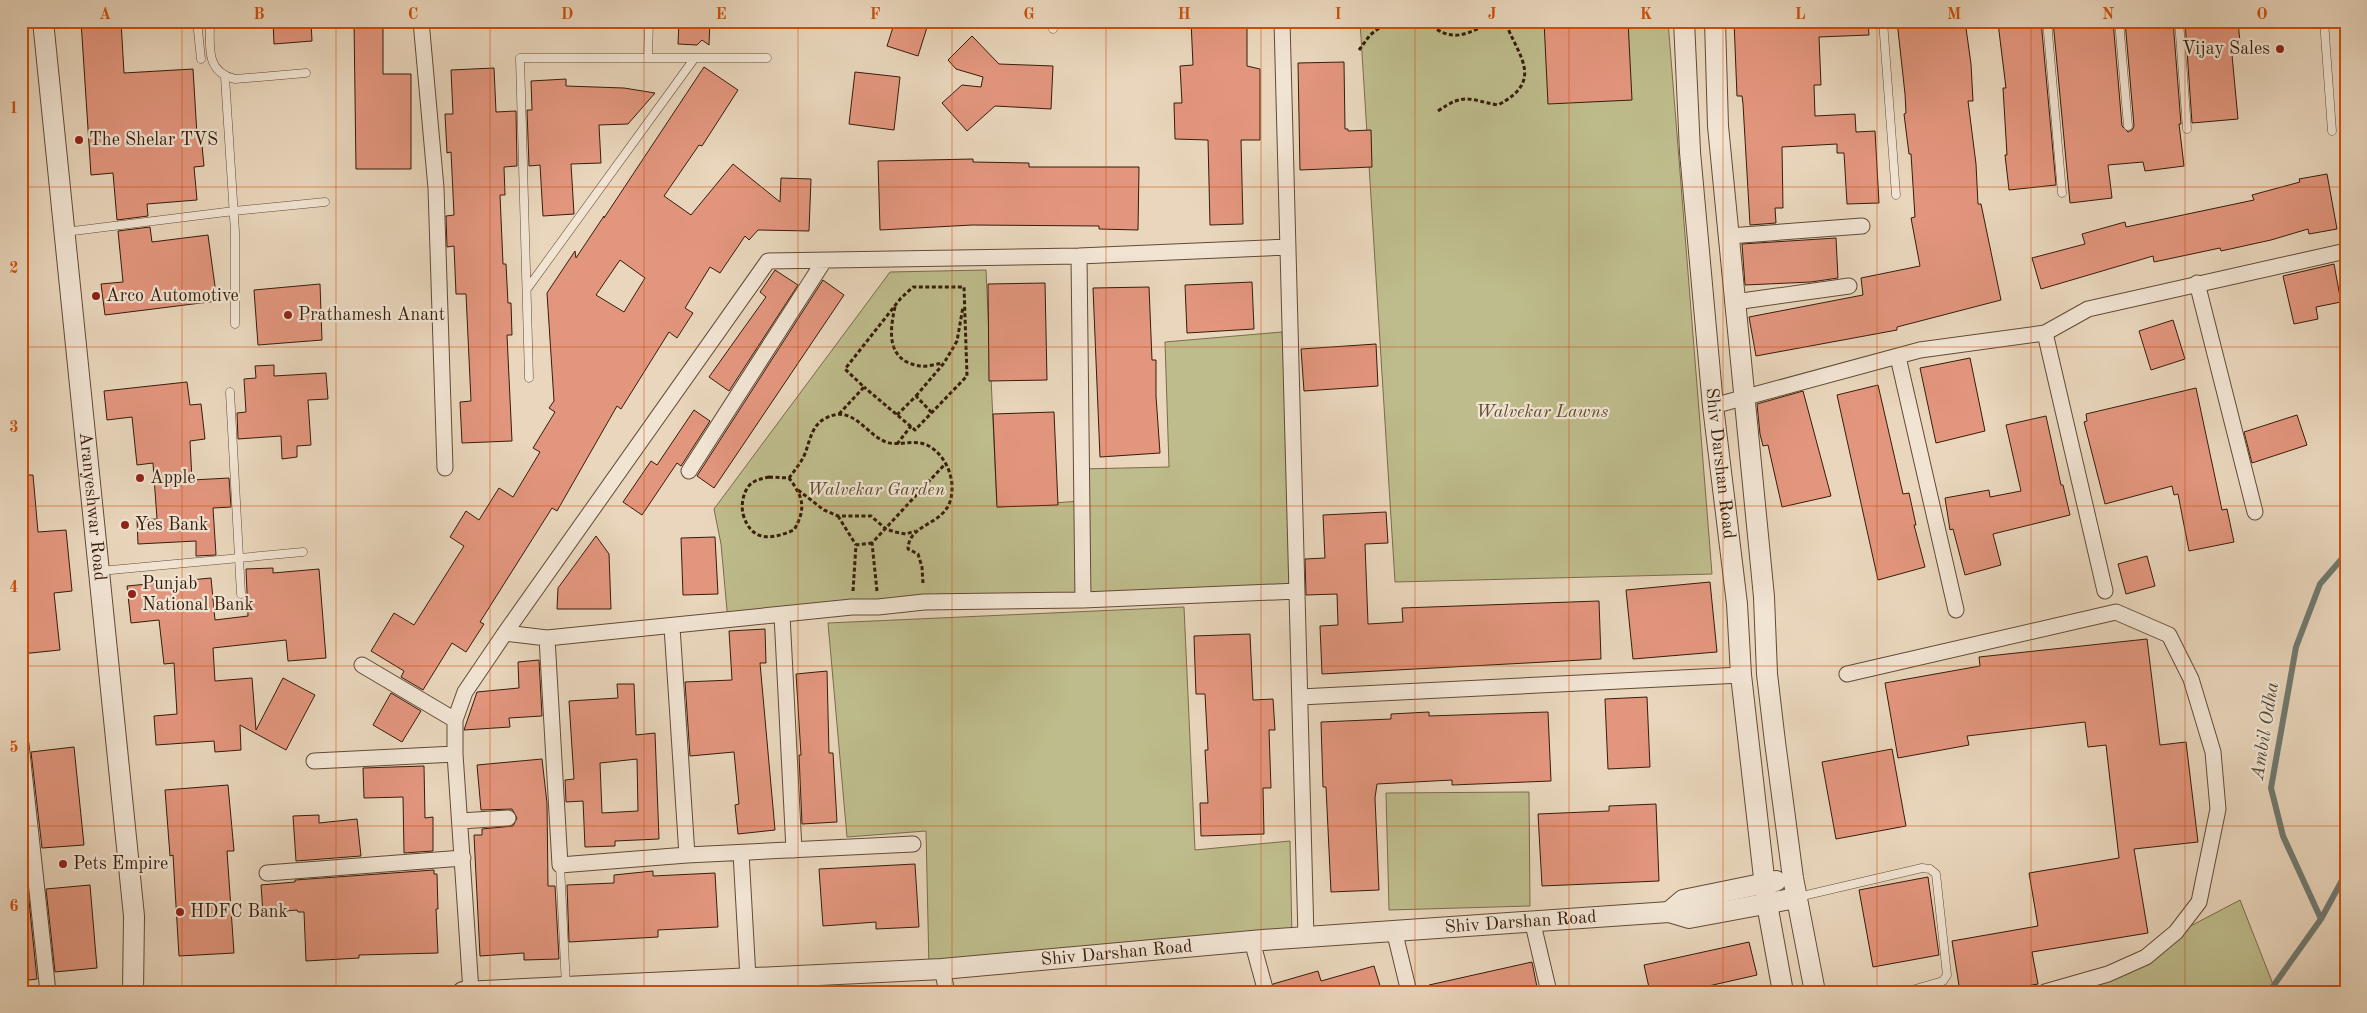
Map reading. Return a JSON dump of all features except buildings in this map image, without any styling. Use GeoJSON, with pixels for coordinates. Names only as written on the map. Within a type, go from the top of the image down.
{"type":"FeatureCollection","features":[{"type":"Feature","properties":{"kind":"street","name":"Aranyeshwar Road"},"geometry":{"type":"LineString","coordinates":[[43,21],[134,916],[133,992]]}},
{"type":"Feature","properties":{"kind":"street"},"geometry":{"type":"LineString","coordinates":[[421,21],[436,188],[445,468]]}},
{"type":"Feature","properties":{"kind":"street"},"geometry":{"type":"LineString","coordinates":[[1282,21],[1306,937]]}},
{"type":"Feature","properties":{"kind":"street","name":"Shiv Darshan Road"},"geometry":{"type":"LineString","coordinates":[[1684,21],[1690,152],[1714,406],[1737,604],[1741,675],[1767,904],[1783,992]]}},
{"type":"Feature","properties":{"kind":"street","name":"Shiv Darshan Road"},"geometry":{"type":"LineString","coordinates":[[1715,21],[1718,126],[1764,597],[1767,674],[1796,898],[1815,992]]}},
{"type":"Feature","properties":{"kind":"street"},"geometry":{"type":"LineString","coordinates":[[1728,236],[1862,226]]}},
{"type":"Feature","properties":{"kind":"street"},"geometry":{"type":"LineString","coordinates":[[477,991],[463,858],[455,754],[455,720],[465,692],[768,261],[1079,256],[1288,247]]}},
{"type":"Feature","properties":{"kind":"street"},"geometry":{"type":"LineString","coordinates":[[1714,406],[1920,350],[2044,333],[2088,309],[2346,251]]}},
{"type":"Feature","properties":{"kind":"street"},"geometry":{"type":"LineString","coordinates":[[1079,256],[1083,600]]}},
{"type":"Feature","properties":{"kind":"street"},"geometry":{"type":"LineString","coordinates":[[689,471],[824,261]]}},
{"type":"Feature","properties":{"kind":"street"},"geometry":{"type":"LineString","coordinates":[[2197,284],[2255,512]]}},
{"type":"Feature","properties":{"kind":"street"},"geometry":{"type":"LineString","coordinates":[[1735,302],[1849,286]]}},
{"type":"Feature","properties":{"kind":"street"},"geometry":{"type":"LineString","coordinates":[[2044,333],[2105,591]]}},
{"type":"Feature","properties":{"kind":"street"},"geometry":{"type":"LineString","coordinates":[[1898,357],[1956,610]]}},
{"type":"Feature","properties":{"kind":"street"},"geometry":{"type":"LineString","coordinates":[[505,633],[546,638],[852,607],[878,607],[924,602],[1083,600],[1297,591]]}},
{"type":"Feature","properties":{"kind":"street"},"geometry":{"type":"LineString","coordinates":[[1847,674],[2116,612],[2168,636],[2191,679],[2213,752],[2218,809],[2199,902],[2176,932],[2146,957],[2108,974],[2045,992]]}},
{"type":"Feature","properties":{"kind":"street"},"geometry":{"type":"LineString","coordinates":[[782,615],[794,850]]}},
{"type":"Feature","properties":{"kind":"street"},"geometry":{"type":"LineString","coordinates":[[672,626],[687,855]]}},
{"type":"Feature","properties":{"kind":"street"},"geometry":{"type":"LineString","coordinates":[[546,638],[560,865],[687,855],[913,844]]}},
{"type":"Feature","properties":{"kind":"street"},"geometry":{"type":"LineString","coordinates":[[362,665],[455,720]]}},
{"type":"Feature","properties":{"kind":"street"},"geometry":{"type":"LineString","coordinates":[[1300,697],[1741,675]]}},
{"type":"Feature","properties":{"kind":"street"},"geometry":{"type":"LineString","coordinates":[[21,744],[48,992]]}},
{"type":"Feature","properties":{"kind":"street"},"geometry":{"type":"LineString","coordinates":[[314,761],[455,754]]}},
{"type":"Feature","properties":{"kind":"street"},"geometry":{"type":"LineString","coordinates":[[460,821],[508,818]]}},
{"type":"Feature","properties":{"kind":"street"},"geometry":{"type":"LineString","coordinates":[[741,853],[748,978]]}},
{"type":"Feature","properties":{"kind":"street"},"geometry":{"type":"LineString","coordinates":[[267,873],[463,858]]}},
{"type":"Feature","properties":{"kind":"street"},"geometry":{"type":"LineString","coordinates":[[1669,912],[1683,900],[1793,878]]}},
{"type":"Feature","properties":{"kind":"street","name":"Shiv Darshan Road"},"geometry":{"type":"LineString","coordinates":[[477,991],[942,969],[1252,941],[1532,920],[1669,912],[1689,918],[1796,898]]}},
{"type":"Feature","properties":{"kind":"street"},"geometry":{"type":"LineString","coordinates":[[1532,920],[1549,992]]}},
{"type":"Feature","properties":{"kind":"street"},"geometry":{"type":"LineString","coordinates":[[1394,930],[1409,992]]}},
{"type":"Feature","properties":{"kind":"street"},"geometry":{"type":"LineString","coordinates":[[1252,941],[1266,992]]}},
{"type":"Feature","properties":{"kind":"street"},"geometry":{"type":"LineString","coordinates":[[942,969],[947,992]]}},
{"type":"Feature","properties":{"kind":"lane"},"geometry":{"type":"LineString","coordinates":[[197,21],[200,59]]}},
{"type":"Feature","properties":{"kind":"lane"},"geometry":{"type":"LineString","coordinates":[[210,21],[210,51],[213,64],[218,72],[226,77],[235,79],[306,73]]}},
{"type":"Feature","properties":{"kind":"lane"},"geometry":{"type":"LineString","coordinates":[[648,58],[649,21]]}},
{"type":"Feature","properties":{"kind":"lane"},"geometry":{"type":"LineString","coordinates":[[1883,21],[1896,195]]}},
{"type":"Feature","properties":{"kind":"lane"},"geometry":{"type":"LineString","coordinates":[[2047,21],[2062,194]]}},
{"type":"Feature","properties":{"kind":"lane"},"geometry":{"type":"LineString","coordinates":[[2119,21],[2128,126]]}},
{"type":"Feature","properties":{"kind":"lane"},"geometry":{"type":"LineString","coordinates":[[2179,21],[2187,129]]}},
{"type":"Feature","properties":{"kind":"lane"},"geometry":{"type":"LineString","coordinates":[[2324,21],[2332,131]]}},
{"type":"Feature","properties":{"kind":"lane"},"geometry":{"type":"LineString","coordinates":[[529,378],[520,58],[767,58]]}},
{"type":"Feature","properties":{"kind":"lane"},"geometry":{"type":"LineString","coordinates":[[527,289],[694,59]]}},
{"type":"Feature","properties":{"kind":"lane"},"geometry":{"type":"LineString","coordinates":[[226,77],[234,211],[235,324]]}},
{"type":"Feature","properties":{"kind":"lane"},"geometry":{"type":"LineString","coordinates":[[65,232],[325,202]]}},
{"type":"Feature","properties":{"kind":"lane"},"geometry":{"type":"LineString","coordinates":[[230,392],[241,594]]}},
{"type":"Feature","properties":{"kind":"lane"},"geometry":{"type":"LineString","coordinates":[[100,571],[303,552]]}},
{"type":"Feature","properties":{"kind":"lane"},"geometry":{"type":"LineString","coordinates":[[560,865],[566,986]]}},
{"type":"Feature","properties":{"kind":"lane"},"geometry":{"type":"LineString","coordinates":[[1796,898],[1922,868],[1930,868],[1936,874],[1947,975],[1943,981],[1926,988],[1905,992]]}},
{"type":"Feature","properties":{"kind":"path"},"geometry":{"type":"LineString","coordinates":[[1359,50],[1370,35],[1388,21]]}},
{"type":"Feature","properties":{"kind":"path"},"geometry":{"type":"LineString","coordinates":[[1427,21],[1437,31],[1452,36],[1466,34],[1494,21]]}},
{"type":"Feature","properties":{"kind":"path"},"geometry":{"type":"LineString","coordinates":[[1438,111],[1451,102],[1466,98],[1498,105],[1513,97],[1523,81],[1524,62],[1505,21]]}},
{"type":"Feature","properties":{"kind":"path"},"geometry":{"type":"LineString","coordinates":[[913,287],[964,287],[967,376],[916,430],[845,369],[896,304],[913,287]]}},
{"type":"Feature","properties":{"kind":"path"},"geometry":{"type":"LineString","coordinates":[[898,415],[944,363],[957,341],[964,296]]}},
{"type":"Feature","properties":{"kind":"path"},"geometry":{"type":"LineString","coordinates":[[896,304],[890,329],[891,343],[902,360],[921,366],[944,363]]}},
{"type":"Feature","properties":{"kind":"path"},"geometry":{"type":"LineString","coordinates":[[839,414],[864,387]]}},
{"type":"Feature","properties":{"kind":"path"},"geometry":{"type":"LineString","coordinates":[[916,396],[932,413]]}},
{"type":"Feature","properties":{"kind":"path"},"geometry":{"type":"LineString","coordinates":[[789,478],[804,457],[808,440],[816,425],[826,418],[839,414],[850,416],[885,442],[897,444],[920,443],[935,448],[945,464],[952,490],[947,508],[931,524],[906,534],[886,528],[871,516],[838,516],[824,510],[798,489],[789,478],[769,477],[756,480],[748,487],[743,498],[743,511],[747,525],[753,533],[769,537],[780,536],[794,530],[803,511],[798,489]]}},
{"type":"Feature","properties":{"kind":"path"},"geometry":{"type":"LineString","coordinates":[[897,444],[910,426]]}},
{"type":"Feature","properties":{"kind":"path"},"geometry":{"type":"LineString","coordinates":[[856,545],[872,544],[945,464]]}},
{"type":"Feature","properties":{"kind":"path"},"geometry":{"type":"LineString","coordinates":[[838,516],[856,545],[852,607]]}},
{"type":"Feature","properties":{"kind":"path"},"geometry":{"type":"LineString","coordinates":[[915,530],[908,540],[908,549],[918,554],[921,560],[924,602]]}},
{"type":"Feature","properties":{"kind":"path"},"geometry":{"type":"LineString","coordinates":[[872,544],[878,607]]}},
{"type":"Feature","properties":{"kind":"green space","name":"Walvekar Lawns"},"geometry":{"type":"Polygon","coordinates":[[[1360,21],[1668,21],[1712,574],[1395,582],[1360,21]]]}},
{"type":"Feature","properties":{"kind":"green space","name":"Walvekar Garden"},"geometry":{"type":"Polygon","coordinates":[[[986,270],[997,507],[1081,501],[1083,600],[728,621],[721,544],[714,509],[890,272],[986,270]]]}},
{"type":"Feature","properties":{"kind":"green space"},"geometry":{"type":"Polygon","coordinates":[[[1282,332],[1297,591],[1091,600],[1081,469],[1169,467],[1165,342],[1282,332]]]}},
{"type":"Feature","properties":{"kind":"green space"},"geometry":{"type":"Polygon","coordinates":[[[1184,607],[1195,850],[1290,841],[1292,938],[929,969],[926,831],[847,837],[828,623],[1184,607]]]}},
{"type":"Feature","properties":{"kind":"green space"},"geometry":{"type":"Polygon","coordinates":[[[1529,792],[1530,906],[1389,910],[1386,793],[1529,792]]]}},
{"type":"Feature","properties":{"kind":"green space"},"geometry":{"type":"Polygon","coordinates":[[[2240,900],[2276,992],[2065,992],[2240,900]]]}},
{"type":"Feature","properties":{"kind":"waterway","name":"Ambil Odha"},"geometry":{"type":"LineString","coordinates":[[2321,919],[2283,836],[2271,788],[2296,647],[2320,584],[2346,554]]}},
{"type":"Feature","properties":{"kind":"waterway","name":"Ambil Odha"},"geometry":{"type":"LineString","coordinates":[[2269,992],[2321,919],[2346,873]]}},
{"type":"Feature","properties":{"kind":"place","name":"Vijay Sales"},"geometry":{"type":"Point","coordinates":[2280,49]}},
{"type":"Feature","properties":{"kind":"place","name":"The Shelar TVS"},"geometry":{"type":"Point","coordinates":[79,140]}},
{"type":"Feature","properties":{"kind":"place","name":"Arco Automotive"},"geometry":{"type":"Point","coordinates":[96,296]}},
{"type":"Feature","properties":{"kind":"place","name":"Prathamesh Anant"},"geometry":{"type":"Point","coordinates":[288,315]}},
{"type":"Feature","properties":{"kind":"place","name":"Apple"},"geometry":{"type":"Point","coordinates":[140,478]}},
{"type":"Feature","properties":{"kind":"place","name":"Yes Bank"},"geometry":{"type":"Point","coordinates":[125,525]}},
{"type":"Feature","properties":{"kind":"place","name":"Punjab National Bank"},"geometry":{"type":"Point","coordinates":[132,594]}},
{"type":"Feature","properties":{"kind":"place","name":"Pets Empire"},"geometry":{"type":"Point","coordinates":[63,864]}},
{"type":"Feature","properties":{"kind":"place","name":"HDFC Bank"},"geometry":{"type":"Point","coordinates":[180,912]}}]}
